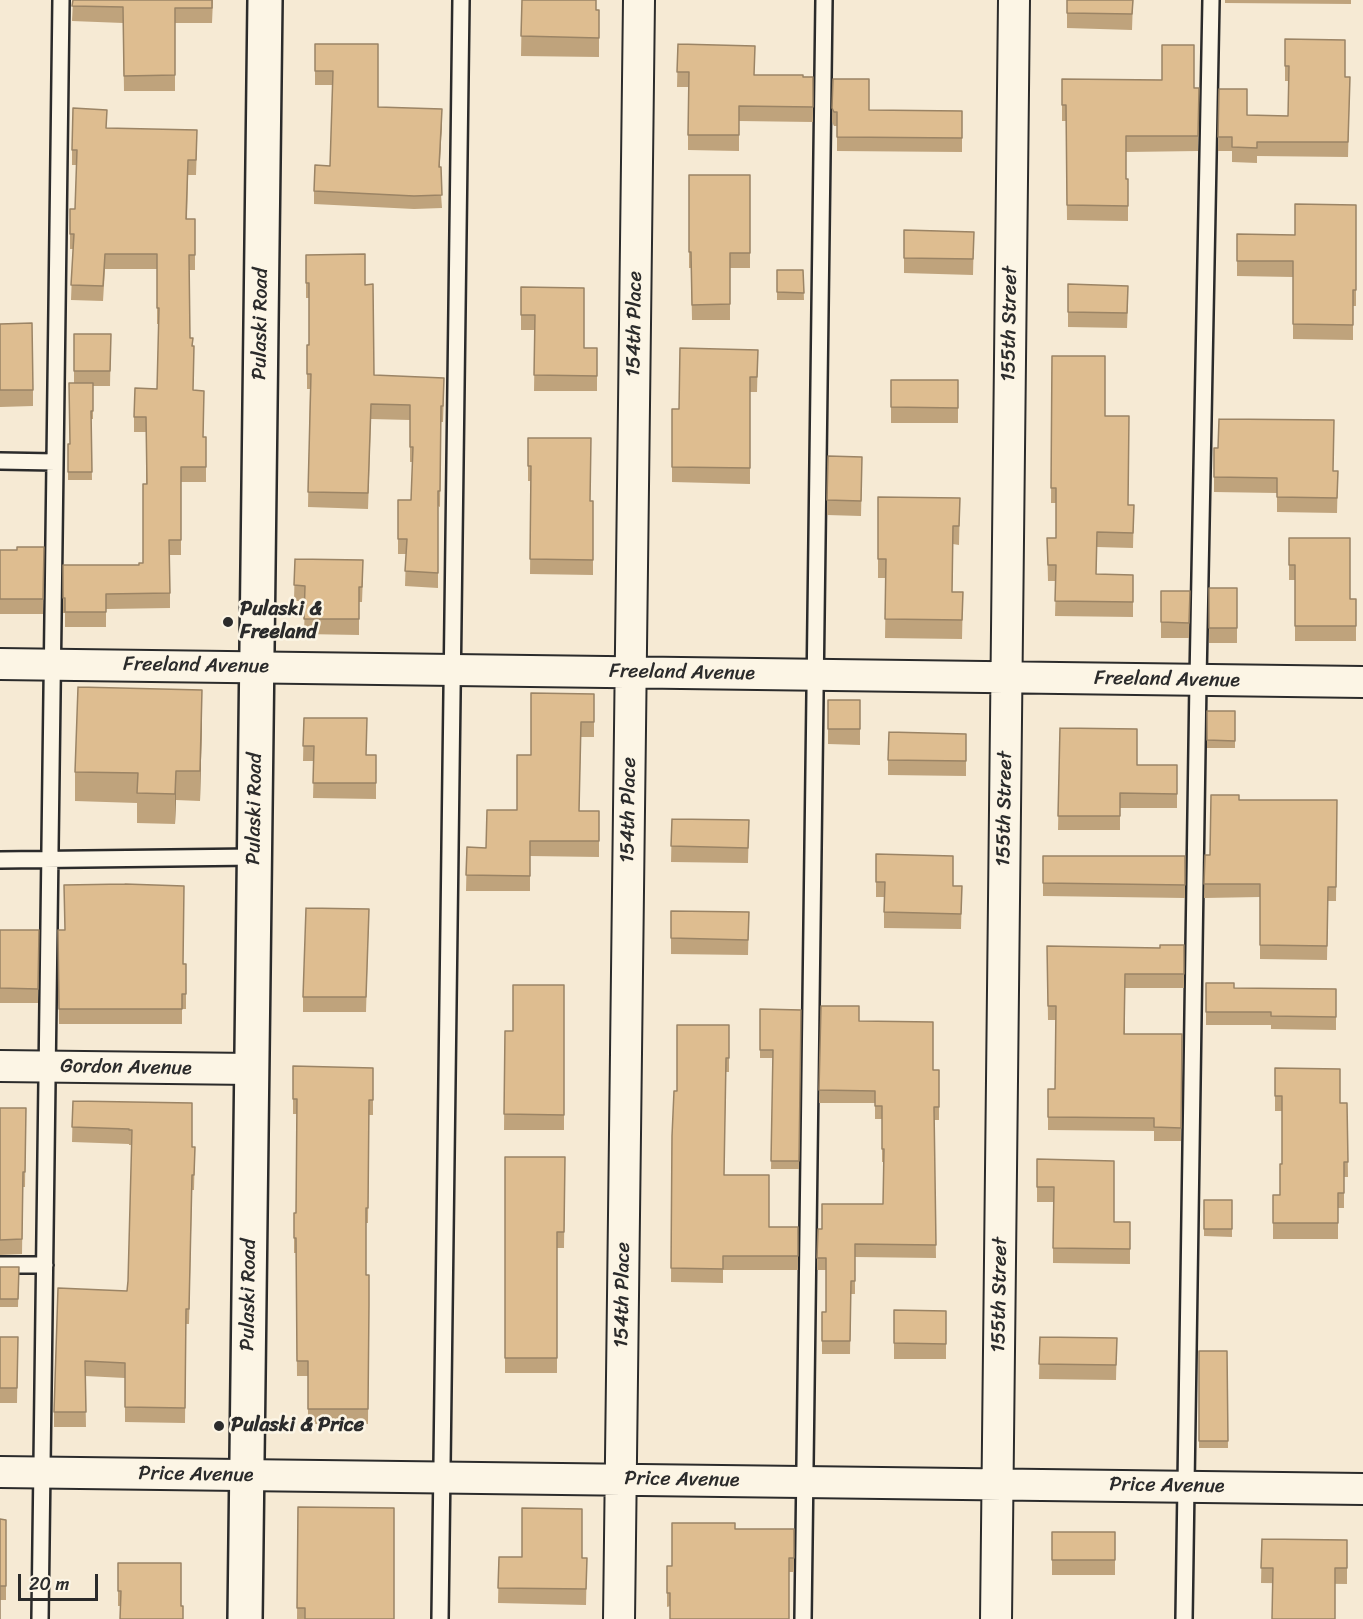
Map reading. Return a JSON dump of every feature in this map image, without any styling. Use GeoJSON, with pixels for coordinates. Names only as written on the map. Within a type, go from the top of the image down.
{"type":"FeatureCollection","features":[{"type":"Feature","properties":{"kind":"street","name":"Pulaski Road"},"geometry":{"type":"LineString","coordinates":[[246,1619],[265,0]]}},
{"type":"Feature","properties":{"kind":"street","name":"154th Place"},"geometry":{"type":"LineString","coordinates":[[619,1619],[639,0]]}},
{"type":"Feature","properties":{"kind":"street","name":"155th Street"},"geometry":{"type":"LineString","coordinates":[[996,1619],[1014,0]]}},
{"type":"Feature","properties":{"kind":"street","name":"Freeland Avenue"},"geometry":{"type":"LineString","coordinates":[[0,664],[1363,682]]}},
{"type":"Feature","properties":{"kind":"street","name":"Gordon Avenue"},"geometry":{"type":"LineString","coordinates":[[0,1066],[252,1069]]}},
{"type":"Feature","properties":{"kind":"street","name":"Price Avenue"},"geometry":{"type":"LineString","coordinates":[[0,1472],[1363,1488]]}},
{"type":"Feature","properties":{"kind":"lane"},"geometry":{"type":"LineString","coordinates":[[40,1619],[61,0]]}},
{"type":"Feature","properties":{"kind":"lane"},"geometry":{"type":"LineString","coordinates":[[440,1619],[461,0]]}},
{"type":"Feature","properties":{"kind":"lane"},"geometry":{"type":"LineString","coordinates":[[803,1619],[824,0]]}},
{"type":"Feature","properties":{"kind":"lane"},"geometry":{"type":"LineString","coordinates":[[1184,1619],[1211,0]]}},
{"type":"Feature","properties":{"kind":"lane"},"geometry":{"type":"LineString","coordinates":[[0,461],[55,462]]}},
{"type":"Feature","properties":{"kind":"lane"},"geometry":{"type":"LineString","coordinates":[[0,860],[255,857]]}},
{"type":"Feature","properties":{"kind":"lane"},"geometry":{"type":"LineString","coordinates":[[0,1265],[45,1265]]}},
{"type":"Feature","properties":{"kind":"building"},"geometry":{"type":"Polygon","coordinates":[[[73,0],[212,0],[212,8],[175,8],[175,75],[124,76],[123,7],[72,6],[73,0]]]}},
{"type":"Feature","properties":{"kind":"building"},"geometry":{"type":"Polygon","coordinates":[[[522,0],[596,0],[596,10],[599,10],[599,38],[521,36],[522,0]]]}},
{"type":"Feature","properties":{"kind":"building"},"geometry":{"type":"Polygon","coordinates":[[[1067,0],[1133,0],[1132,14],[1067,13],[1067,0]]]}},
{"type":"Feature","properties":{"kind":"building"},"geometry":{"type":"Polygon","coordinates":[[[1285,39],[1345,40],[1345,77],[1350,77],[1348,142],[1257,142],[1257,148],[1232,147],[1232,137],[1218,137],[1219,89],[1247,89],[1247,115],[1288,116],[1289,66],[1285,66],[1285,39]]]}},
{"type":"Feature","properties":{"kind":"building"},"geometry":{"type":"Polygon","coordinates":[[[315,44],[378,44],[378,107],[442,109],[439,167],[441,167],[442,195],[414,196],[314,191],[315,165],[330,166],[333,71],[315,71],[315,44]]]}},
{"type":"Feature","properties":{"kind":"building"},"geometry":{"type":"Polygon","coordinates":[[[678,44],[755,46],[754,75],[813,77],[813,107],[739,106],[739,135],[688,135],[689,72],[677,72],[678,44]]]}},
{"type":"Feature","properties":{"kind":"building"},"geometry":{"type":"Polygon","coordinates":[[[1162,45],[1194,45],[1194,88],[1199,88],[1198,136],[1126,136],[1128,206],[1067,205],[1066,105],[1062,105],[1062,79],[1162,80],[1162,45]]]}},
{"type":"Feature","properties":{"kind":"building"},"geometry":{"type":"Polygon","coordinates":[[[833,79],[869,79],[869,110],[962,111],[962,138],[837,137],[837,112],[834,112],[832,108],[833,79]]]}},
{"type":"Feature","properties":{"kind":"building"},"geometry":{"type":"Polygon","coordinates":[[[73,108],[107,110],[106,128],[197,130],[196,160],[188,160],[186,219],[195,219],[195,255],[189,255],[190,338],[193,338],[192,346],[194,346],[193,390],[204,391],[203,437],[206,437],[206,467],[181,467],[181,540],[169,540],[170,593],[106,594],[106,612],[65,612],[63,565],[139,565],[143,563],[143,484],[147,484],[146,417],[134,417],[135,388],[157,389],[159,308],[157,308],[157,254],[105,254],[103,286],[71,285],[74,234],[70,234],[70,209],[75,209],[77,150],[72,150],[73,108]]]}},
{"type":"Feature","properties":{"kind":"building"},"geometry":{"type":"Polygon","coordinates":[[[689,175],[750,175],[750,253],[730,253],[730,304],[692,305],[689,175]]]}},
{"type":"Feature","properties":{"kind":"building"},"geometry":{"type":"Polygon","coordinates":[[[1295,204],[1356,205],[1356,290],[1353,290],[1353,325],[1293,324],[1293,261],[1237,261],[1237,234],[1295,235],[1295,204]]]}},
{"type":"Feature","properties":{"kind":"building"},"geometry":{"type":"Polygon","coordinates":[[[904,230],[974,232],[973,259],[904,258],[904,230]]]}},
{"type":"Feature","properties":{"kind":"building"},"geometry":{"type":"Polygon","coordinates":[[[365,254],[365,285],[373,284],[374,375],[444,378],[443,406],[441,406],[440,491],[438,491],[438,573],[405,571],[407,539],[398,539],[398,500],[411,500],[413,447],[410,447],[410,405],[371,404],[368,493],[308,492],[311,374],[307,374],[309,283],[306,283],[306,255],[365,254]]]}},
{"type":"Feature","properties":{"kind":"building"},"geometry":{"type":"Polygon","coordinates":[[[777,270],[803,270],[804,293],[777,292],[777,270]]]}},
{"type":"Feature","properties":{"kind":"building"},"geometry":{"type":"Polygon","coordinates":[[[1068,284],[1128,286],[1127,313],[1068,312],[1068,284]]]}},
{"type":"Feature","properties":{"kind":"building"},"geometry":{"type":"Polygon","coordinates":[[[521,287],[584,288],[584,348],[597,348],[597,376],[534,375],[535,315],[521,315],[521,287]]]}},
{"type":"Feature","properties":{"kind":"building"},"geometry":{"type":"Polygon","coordinates":[[[32,323],[33,390],[0,390],[0,324],[32,323]]]}},
{"type":"Feature","properties":{"kind":"building"},"geometry":{"type":"Polygon","coordinates":[[[74,334],[111,334],[110,371],[74,371],[74,334]]]}},
{"type":"Feature","properties":{"kind":"building"},"geometry":{"type":"Polygon","coordinates":[[[680,348],[758,350],[757,377],[750,377],[750,468],[672,467],[672,409],[679,409],[680,348]]]}},
{"type":"Feature","properties":{"kind":"building"},"geometry":{"type":"Polygon","coordinates":[[[1052,356],[1105,356],[1105,416],[1129,416],[1128,505],[1134,505],[1133,533],[1097,532],[1096,574],[1133,575],[1133,602],[1055,601],[1056,565],[1048,565],[1047,538],[1056,538],[1056,488],[1051,488],[1052,356]]]}},
{"type":"Feature","properties":{"kind":"building"},"geometry":{"type":"Polygon","coordinates":[[[891,380],[958,380],[958,408],[891,407],[891,380]]]}},
{"type":"Feature","properties":{"kind":"building"},"geometry":{"type":"Polygon","coordinates":[[[69,383],[93,383],[92,472],[68,472],[69,383]]]}},
{"type":"Feature","properties":{"kind":"building"},"geometry":{"type":"Polygon","coordinates":[[[1219,419],[1334,420],[1333,471],[1338,471],[1337,498],[1277,497],[1277,478],[1214,477],[1214,448],[1218,448],[1219,419]]]}},
{"type":"Feature","properties":{"kind":"building"},"geometry":{"type":"Polygon","coordinates":[[[528,438],[591,438],[590,501],[593,501],[593,560],[530,559],[531,466],[528,466],[528,438]]]}},
{"type":"Feature","properties":{"kind":"building"},"geometry":{"type":"Polygon","coordinates":[[[828,456],[862,457],[861,501],[827,500],[828,456]]]}},
{"type":"Feature","properties":{"kind":"building"},"geometry":{"type":"Polygon","coordinates":[[[878,497],[960,498],[959,526],[953,526],[952,592],[963,592],[962,620],[885,619],[886,559],[878,559],[878,497]]]}},
{"type":"Feature","properties":{"kind":"building"},"geometry":{"type":"Polygon","coordinates":[[[1289,538],[1350,538],[1350,599],[1356,599],[1356,626],[1295,626],[1295,565],[1289,565],[1289,538]]]}},
{"type":"Feature","properties":{"kind":"building"},"geometry":{"type":"Polygon","coordinates":[[[17,547],[44,547],[43,599],[0,599],[0,550],[17,550],[17,547]]]}},
{"type":"Feature","properties":{"kind":"building"},"geometry":{"type":"Polygon","coordinates":[[[295,559],[363,560],[362,587],[359,587],[359,619],[304,619],[305,586],[294,585],[295,559]]]}},
{"type":"Feature","properties":{"kind":"building"},"geometry":{"type":"Polygon","coordinates":[[[1209,588],[1237,588],[1237,628],[1209,628],[1209,588]]]}},
{"type":"Feature","properties":{"kind":"building"},"geometry":{"type":"Polygon","coordinates":[[[1161,591],[1190,591],[1189,623],[1161,622],[1161,591]]]}},
{"type":"Feature","properties":{"kind":"building"},"geometry":{"type":"Polygon","coordinates":[[[78,687],[202,690],[200,771],[176,771],[175,794],[137,793],[138,773],[75,772],[78,687]]]}},
{"type":"Feature","properties":{"kind":"building"},"geometry":{"type":"Polygon","coordinates":[[[531,693],[594,694],[594,722],[581,722],[579,811],[599,811],[599,841],[530,841],[530,876],[466,875],[467,847],[486,848],[487,810],[517,810],[517,755],[531,755],[531,693]]]}},
{"type":"Feature","properties":{"kind":"building"},"geometry":{"type":"Polygon","coordinates":[[[828,700],[860,700],[860,729],[828,729],[828,700]]]}},
{"type":"Feature","properties":{"kind":"building"},"geometry":{"type":"Polygon","coordinates":[[[1207,711],[1235,711],[1235,741],[1207,740],[1207,711]]]}},
{"type":"Feature","properties":{"kind":"building"},"geometry":{"type":"Polygon","coordinates":[[[304,718],[367,718],[366,755],[376,755],[376,783],[313,783],[314,746],[303,746],[304,718]]]}},
{"type":"Feature","properties":{"kind":"building"},"geometry":{"type":"Polygon","coordinates":[[[1060,728],[1137,729],[1137,765],[1177,765],[1177,794],[1120,793],[1120,816],[1058,816],[1060,728]]]}},
{"type":"Feature","properties":{"kind":"building"},"geometry":{"type":"Polygon","coordinates":[[[889,732],[966,734],[966,761],[888,760],[889,732]]]}},
{"type":"Feature","properties":{"kind":"building"},"geometry":{"type":"Polygon","coordinates":[[[1211,795],[1239,795],[1239,800],[1337,800],[1336,887],[1328,887],[1327,946],[1260,945],[1260,884],[1204,884],[1205,855],[1210,855],[1211,795]]]}},
{"type":"Feature","properties":{"kind":"building"},"geometry":{"type":"Polygon","coordinates":[[[672,819],[749,820],[748,848],[671,846],[672,819]]]}},
{"type":"Feature","properties":{"kind":"building"},"geometry":{"type":"Polygon","coordinates":[[[876,854],[953,856],[953,886],[962,886],[961,914],[884,912],[885,882],[876,882],[876,854]]]}},
{"type":"Feature","properties":{"kind":"building"},"geometry":{"type":"Polygon","coordinates":[[[1043,856],[1185,856],[1185,885],[1043,883],[1043,856]]]}},
{"type":"Feature","properties":{"kind":"building"},"geometry":{"type":"Polygon","coordinates":[[[64,885],[184,886],[183,964],[186,964],[186,994],[182,994],[182,1009],[59,1009],[58,930],[65,930],[64,885]]]}},
{"type":"Feature","properties":{"kind":"building"},"geometry":{"type":"Polygon","coordinates":[[[306,908],[369,909],[366,997],[303,997],[306,908]]]}},
{"type":"Feature","properties":{"kind":"building"},"geometry":{"type":"Polygon","coordinates":[[[671,911],[749,912],[748,940],[671,938],[671,911]]]}},
{"type":"Feature","properties":{"kind":"building"},"geometry":{"type":"Polygon","coordinates":[[[0,930],[39,930],[38,989],[0,988],[0,930]]]}},
{"type":"Feature","properties":{"kind":"building"},"geometry":{"type":"Polygon","coordinates":[[[1160,945],[1184,945],[1184,974],[1125,974],[1124,1034],[1182,1034],[1181,1128],[1154,1127],[1154,1118],[1048,1117],[1048,1089],[1055,1089],[1056,1006],[1048,1006],[1047,946],[1160,948],[1160,945]]]}},
{"type":"Feature","properties":{"kind":"building"},"geometry":{"type":"Polygon","coordinates":[[[1206,983],[1234,983],[1234,988],[1336,989],[1336,1017],[1271,1016],[1271,1012],[1206,1012],[1206,983]]]}},
{"type":"Feature","properties":{"kind":"building"},"geometry":{"type":"Polygon","coordinates":[[[513,985],[564,985],[564,1115],[504,1114],[505,1031],[513,1031],[513,985]]]}},
{"type":"Feature","properties":{"kind":"building"},"geometry":{"type":"Polygon","coordinates":[[[821,1006],[859,1006],[859,1021],[933,1022],[933,1070],[939,1070],[939,1107],[934,1107],[936,1245],[855,1244],[855,1281],[851,1281],[850,1341],[822,1341],[822,1312],[826,1312],[826,1258],[817,1258],[818,1229],[822,1229],[822,1204],[883,1204],[882,1106],[875,1106],[875,1091],[819,1090],[821,1006]]]}},
{"type":"Feature","properties":{"kind":"building"},"geometry":{"type":"Polygon","coordinates":[[[760,1009],[801,1010],[799,1161],[771,1161],[773,1050],[760,1050],[760,1009]]]}},
{"type":"Feature","properties":{"kind":"building"},"geometry":{"type":"Polygon","coordinates":[[[677,1025],[729,1025],[729,1058],[726,1058],[724,1175],[769,1175],[769,1227],[798,1227],[798,1256],[723,1256],[723,1269],[671,1268],[672,1136],[674,1091],[677,1091],[677,1025]]]}},
{"type":"Feature","properties":{"kind":"building"},"geometry":{"type":"Polygon","coordinates":[[[293,1066],[373,1068],[373,1100],[369,1100],[368,1208],[366,1208],[366,1275],[369,1275],[368,1409],[308,1409],[308,1361],[297,1361],[294,1213],[296,1213],[297,1099],[293,1099],[293,1066]]]}},
{"type":"Feature","properties":{"kind":"building"},"geometry":{"type":"Polygon","coordinates":[[[1275,1068],[1340,1069],[1340,1103],[1347,1103],[1348,1162],[1344,1162],[1344,1193],[1338,1193],[1338,1223],[1273,1223],[1273,1195],[1280,1195],[1280,1164],[1282,1164],[1282,1096],[1275,1096],[1275,1068]]]}},
{"type":"Feature","properties":{"kind":"building"},"geometry":{"type":"Polygon","coordinates":[[[73,1101],[192,1103],[192,1147],[195,1147],[194,1175],[192,1175],[189,1309],[186,1309],[185,1408],[125,1407],[125,1363],[85,1361],[86,1412],[54,1412],[58,1288],[127,1291],[128,1281],[132,1130],[72,1127],[73,1101]]]}},
{"type":"Feature","properties":{"kind":"building"},"geometry":{"type":"Polygon","coordinates":[[[0,1108],[26,1108],[22,1239],[0,1240],[0,1108]]]}},
{"type":"Feature","properties":{"kind":"building"},"geometry":{"type":"Polygon","coordinates":[[[505,1157],[565,1157],[564,1232],[557,1232],[557,1358],[505,1358],[505,1157]]]}},
{"type":"Feature","properties":{"kind":"building"},"geometry":{"type":"Polygon","coordinates":[[[1037,1159],[1114,1161],[1114,1222],[1130,1222],[1130,1249],[1053,1248],[1054,1187],[1037,1187],[1037,1159]]]}},
{"type":"Feature","properties":{"kind":"building"},"geometry":{"type":"Polygon","coordinates":[[[1204,1200],[1232,1200],[1232,1229],[1204,1229],[1204,1200]]]}},
{"type":"Feature","properties":{"kind":"building"},"geometry":{"type":"Polygon","coordinates":[[[0,1267],[19,1267],[18,1299],[0,1299],[0,1267]]]}},
{"type":"Feature","properties":{"kind":"building"},"geometry":{"type":"Polygon","coordinates":[[[894,1310],[946,1311],[946,1344],[894,1343],[894,1310]]]}},
{"type":"Feature","properties":{"kind":"building"},"geometry":{"type":"Polygon","coordinates":[[[0,1337],[18,1337],[17,1388],[0,1388],[0,1337]]]}},
{"type":"Feature","properties":{"kind":"building"},"geometry":{"type":"Polygon","coordinates":[[[1040,1337],[1117,1338],[1116,1365],[1039,1364],[1040,1337]]]}},
{"type":"Feature","properties":{"kind":"building"},"geometry":{"type":"Polygon","coordinates":[[[1199,1351],[1227,1351],[1228,1441],[1199,1441],[1199,1351]]]}},
{"type":"Feature","properties":{"kind":"building"},"geometry":{"type":"Polygon","coordinates":[[[298,1507],[394,1508],[394,1619],[305,1619],[305,1608],[297,1608],[298,1507]]]}},
{"type":"Feature","properties":{"kind":"building"},"geometry":{"type":"Polygon","coordinates":[[[522,1508],[582,1509],[582,1558],[587,1558],[586,1589],[498,1588],[499,1557],[522,1557],[522,1508]]]}},
{"type":"Feature","properties":{"kind":"building"},"geometry":{"type":"Polygon","coordinates":[[[0,1519],[6,1520],[6,1586],[0,1586],[0,1519]]]}},
{"type":"Feature","properties":{"kind":"building"},"geometry":{"type":"Polygon","coordinates":[[[672,1523],[735,1523],[735,1529],[794,1529],[794,1558],[789,1558],[789,1619],[670,1619],[667,1566],[672,1566],[672,1523]]]}},
{"type":"Feature","properties":{"kind":"building"},"geometry":{"type":"Polygon","coordinates":[[[1052,1532],[1115,1532],[1115,1560],[1052,1560],[1052,1532]]]}},
{"type":"Feature","properties":{"kind":"building"},"geometry":{"type":"Polygon","coordinates":[[[1262,1539],[1347,1540],[1347,1568],[1335,1568],[1335,1619],[1272,1619],[1273,1568],[1261,1568],[1262,1539]]]}},
{"type":"Feature","properties":{"kind":"building"},"geometry":{"type":"Polygon","coordinates":[[[118,1563],[181,1563],[183,1619],[120,1619],[121,1591],[118,1591],[118,1563]]]}},
{"type":"Feature","properties":{"kind":"place","name":"Pulaski & Freeland"},"geometry":{"type":"Point","coordinates":[228,622]}},
{"type":"Feature","properties":{"kind":"place","name":"Pulaski & Price"},"geometry":{"type":"Point","coordinates":[219,1426]}}]}
